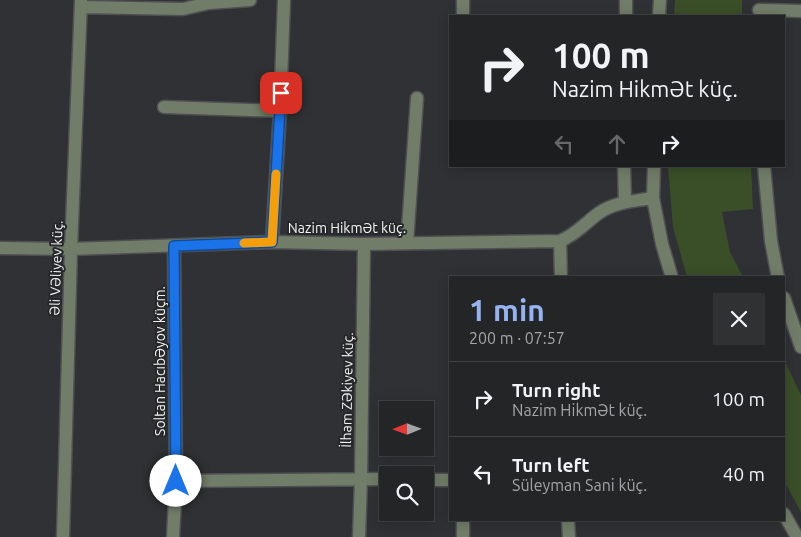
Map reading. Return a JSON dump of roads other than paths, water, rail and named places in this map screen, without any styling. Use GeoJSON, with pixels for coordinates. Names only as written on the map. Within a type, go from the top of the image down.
{"type":"FeatureCollection","features":[{"type":"Feature","properties":{"kind":"street"},"geometry":{"type":"LineString","coordinates":[[81,4],[183,9],[209,3],[250,0]]}},
{"type":"Feature","properties":{"kind":"street"},"geometry":{"type":"LineString","coordinates":[[272,242],[280,111],[284,0]]}},
{"type":"Feature","properties":{"kind":"street"},"geometry":{"type":"LineString","coordinates":[[463,0],[463,15]]}},
{"type":"Feature","properties":{"kind":"street"},"geometry":{"type":"LineString","coordinates":[[626,0],[626,15]]}},
{"type":"Feature","properties":{"kind":"street"},"geometry":{"type":"LineString","coordinates":[[660,0],[660,15]]}},
{"type":"Feature","properties":{"kind":"street","name":"Əli Vəliyev küç."},"geometry":{"type":"LineString","coordinates":[[63,537],[71,249],[81,4]]}},
{"type":"Feature","properties":{"kind":"street"},"geometry":{"type":"LineString","coordinates":[[759,9],[801,11]]}},
{"type":"Feature","properties":{"kind":"street"},"geometry":{"type":"LineString","coordinates":[[406,243],[417,98]]}},
{"type":"Feature","properties":{"kind":"street"},"geometry":{"type":"LineString","coordinates":[[164,107],[280,111]]}},
{"type":"Feature","properties":{"kind":"street"},"geometry":{"type":"LineString","coordinates":[[624,167],[626,202]]}},
{"type":"Feature","properties":{"kind":"street"},"geometry":{"type":"LineString","coordinates":[[654,167],[653,198],[662,244],[671,276]]}},
{"type":"Feature","properties":{"kind":"street"},"geometry":{"type":"LineString","coordinates":[[764,167],[771,241],[778,276]]}},
{"type":"Feature","properties":{"kind":"street"},"geometry":{"type":"LineString","coordinates":[[561,276],[560,241],[573,235],[598,214],[610,207],[626,202],[653,198]]}},
{"type":"Feature","properties":{"kind":"street","name":"Nazim Hikmət küç."},"geometry":{"type":"LineString","coordinates":[[0,248],[71,249],[272,242],[364,244],[560,241]]}},
{"type":"Feature","properties":{"kind":"street","name":"İlham Zəkiyev küç."},"geometry":{"type":"LineString","coordinates":[[358,537],[361,479],[364,244]]}},
{"type":"Feature","properties":{"kind":"street","name":"Soltan Hacıbəyov küçm."},"geometry":{"type":"LineString","coordinates":[[173,537],[176,481],[174,246]]}},
{"type":"Feature","properties":{"kind":"street"},"geometry":{"type":"LineString","coordinates":[[785,301],[801,347]]}},
{"type":"Feature","properties":{"kind":"street"},"geometry":{"type":"LineString","coordinates":[[176,481],[379,479]]}},
{"type":"Feature","properties":{"kind":"street"},"geometry":{"type":"LineString","coordinates":[[434,480],[449,480]]}},
{"type":"Feature","properties":{"kind":"street"},"geometry":{"type":"LineString","coordinates":[[785,516],[797,537]]}},
{"type":"Feature","properties":{"kind":"street"},"geometry":{"type":"LineString","coordinates":[[463,537],[464,521]]}},
{"type":"Feature","properties":{"kind":"street"},"geometry":{"type":"LineString","coordinates":[[568,521],[569,537]]}}]}
